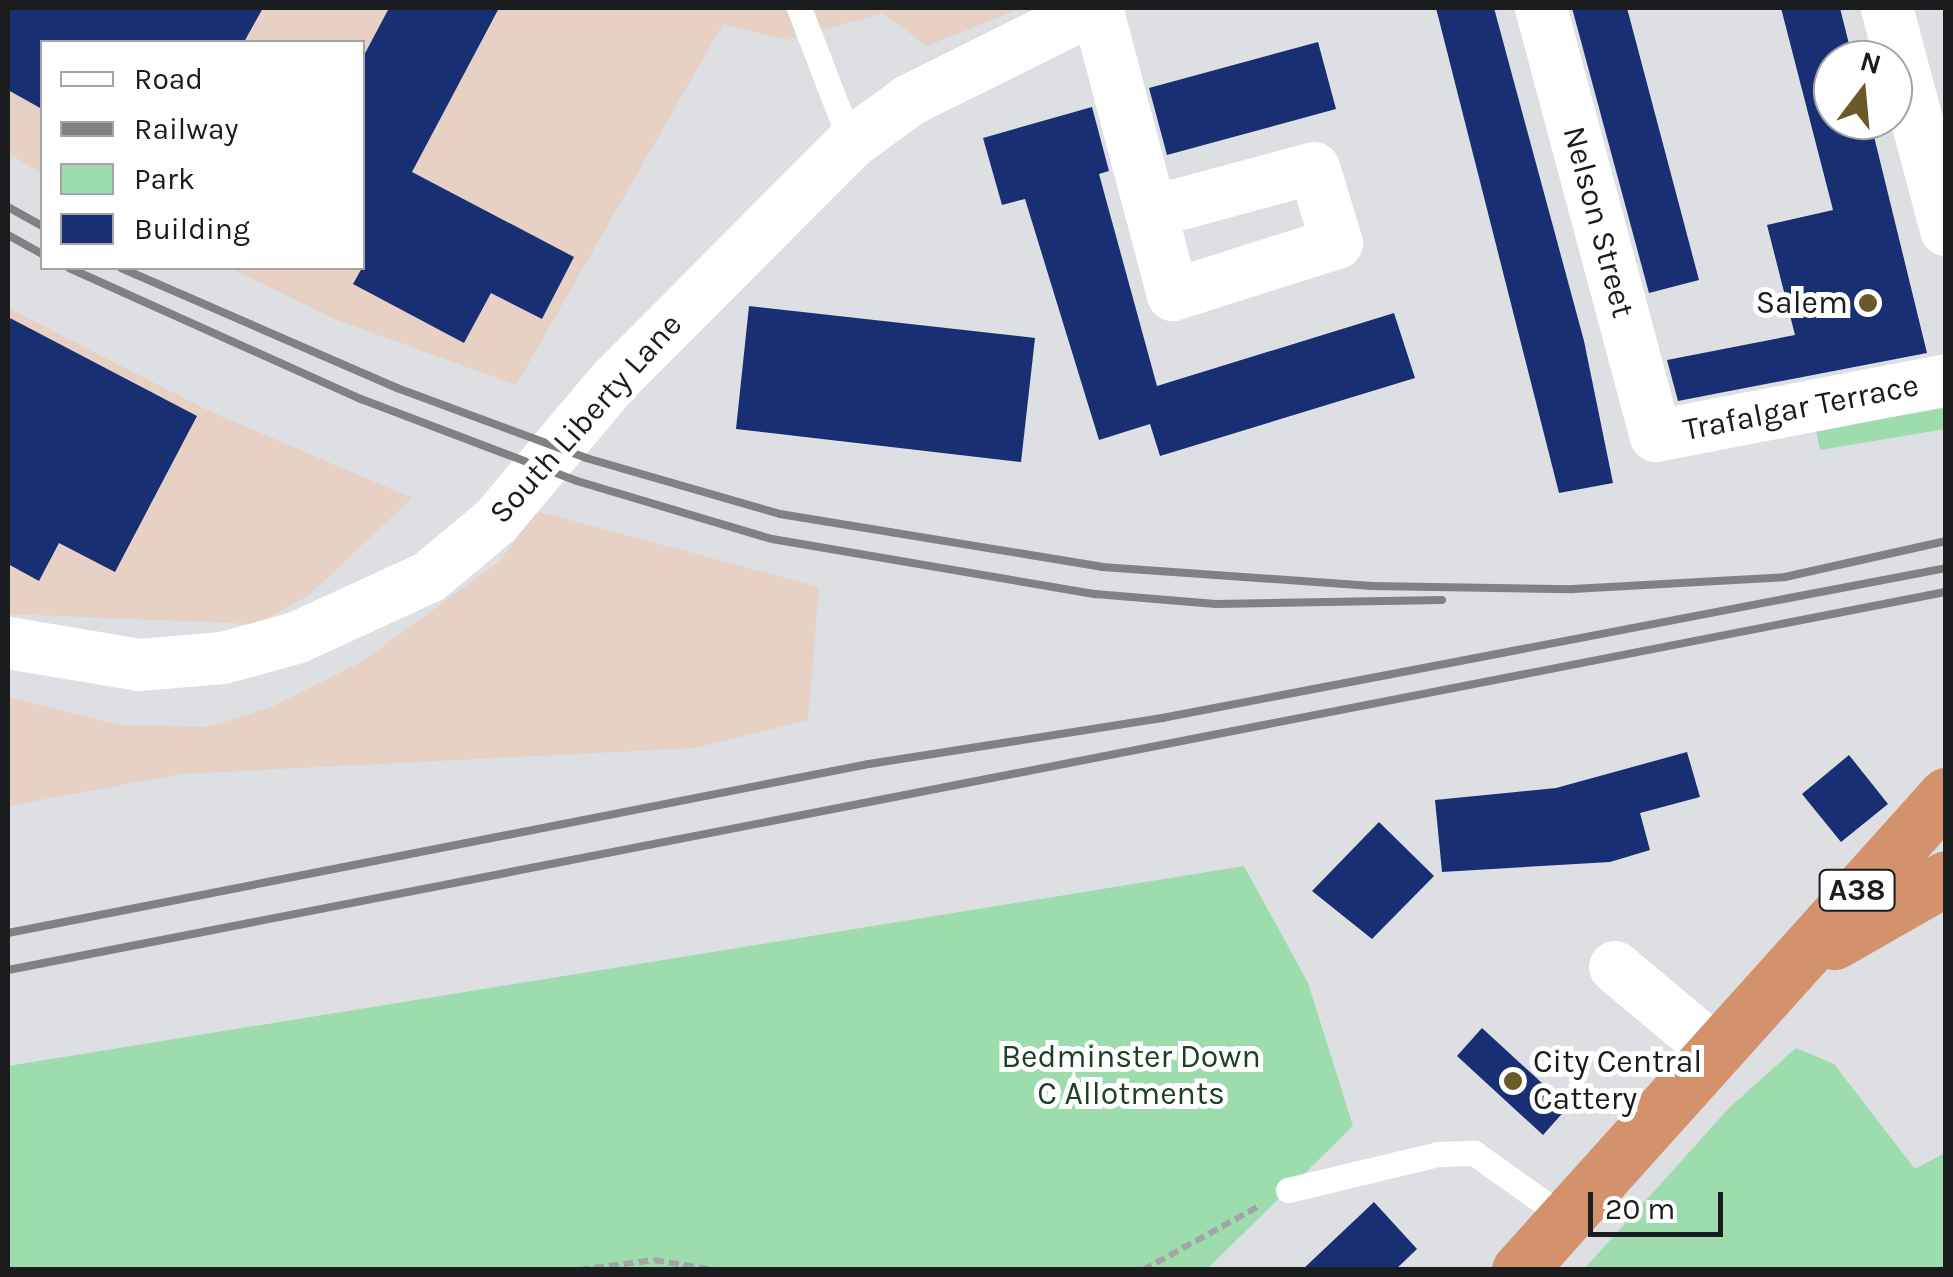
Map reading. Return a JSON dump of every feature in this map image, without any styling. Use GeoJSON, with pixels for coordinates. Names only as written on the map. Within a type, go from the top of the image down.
{"type":"FeatureCollection","features":[{"type":"Feature","properties":{"kind":"highway","name":"A38"},"geometry":{"type":"LineString","coordinates":[[1519,1270],[1770,986],[1946,795]]}},
{"type":"Feature","properties":{"kind":"highway","name":"A38"},"geometry":{"type":"LineString","coordinates":[[1770,986],[1946,878]]}},
{"type":"Feature","properties":{"kind":"street","name":"South Liberty Lane"},"geometry":{"type":"LineString","coordinates":[[8,643],[140,664],[223,658],[296,638],[430,578],[496,521],[613,382],[851,143],[910,100],[1096,8]]}},
{"type":"Feature","properties":{"kind":"street"},"geometry":{"type":"LineString","coordinates":[[1096,8],[1151,212]]}},
{"type":"Feature","properties":{"kind":"street","name":"Nelson Street"},"geometry":{"type":"LineString","coordinates":[[1541,8],[1656,436]]}},
{"type":"Feature","properties":{"kind":"street"},"geometry":{"type":"LineString","coordinates":[[1887,8],[1946,230]]}},
{"type":"Feature","properties":{"kind":"street","name":"Trafalgar Terrace"},"geometry":{"type":"LineString","coordinates":[[1656,436],[1946,380]]}},
{"type":"Feature","properties":{"kind":"street"},"geometry":{"type":"LineString","coordinates":[[1616,966],[1715,1051]]}},
{"type":"Feature","properties":{"kind":"lane"},"geometry":{"type":"LineString","coordinates":[[799,8],[851,143]]}},
{"type":"Feature","properties":{"kind":"lane"},"geometry":{"type":"LineString","coordinates":[[1288,1190],[1438,1154],[1474,1153],[1566,1218]]}},
{"type":"Feature","properties":{"kind":"path"},"geometry":{"type":"LineString","coordinates":[[1143,1270],[1288,1190]]}},
{"type":"Feature","properties":{"kind":"path"},"geometry":{"type":"LineString","coordinates":[[579,1270],[654,1260],[714,1270]]}},
{"type":"Feature","properties":{"kind":"shaded area"},"geometry":{"type":"Polygon","coordinates":[[[8,8],[1022,8],[927,46],[883,13],[786,40],[723,24],[516,385],[337,320],[234,270],[365,270],[365,40],[40,40],[40,173],[8,153],[8,8]]]}},
{"type":"Feature","properties":{"kind":"shaded area"},"geometry":{"type":"Polygon","coordinates":[[[8,308],[207,410],[412,498],[309,595],[257,624],[8,614],[8,308]]]}},
{"type":"Feature","properties":{"kind":"shaded area"},"geometry":{"type":"Polygon","coordinates":[[[536,511],[819,587],[808,720],[695,748],[181,774],[8,806],[8,697],[119,725],[208,727],[274,706],[363,661],[500,561],[536,511]]]}},
{"type":"Feature","properties":{"kind":"green space"},"geometry":{"type":"Polygon","coordinates":[[[1945,408],[1945,429],[1820,450],[1816,430],[1945,408]]]}},
{"type":"Feature","properties":{"kind":"green space","name":"Bedminster Down C Allotments"},"geometry":{"type":"Polygon","coordinates":[[[1244,866],[1308,983],[1353,1126],[1207,1269],[8,1270],[8,1066],[1244,866]]]}},
{"type":"Feature","properties":{"kind":"green space"},"geometry":{"type":"Polygon","coordinates":[[[1796,1048],[1834,1064],[1915,1169],[1945,1153],[1945,1269],[1584,1269],[1730,1107],[1796,1048]]]}},
{"type":"Feature","properties":{"kind":"building"},"geometry":{"type":"Polygon","coordinates":[[[8,8],[263,8],[245,40],[40,40],[40,108],[8,90],[8,8]]]}},
{"type":"Feature","properties":{"kind":"building"},"geometry":{"type":"Polygon","coordinates":[[[389,8],[499,8],[412,172],[574,257],[542,319],[491,293],[464,343],[353,284],[361,270],[365,270],[365,53],[389,8]]]}},
{"type":"Feature","properties":{"kind":"building"},"geometry":{"type":"Polygon","coordinates":[[[1436,8],[1494,8],[1584,341],[1613,483],[1559,493],[1436,8]]]}},
{"type":"Feature","properties":{"kind":"building"},"geometry":{"type":"Polygon","coordinates":[[[1572,8],[1627,8],[1699,280],[1649,293],[1572,8]]]}},
{"type":"Feature","properties":{"kind":"building"},"geometry":{"type":"Polygon","coordinates":[[[1781,8],[1840,8],[1848,40],[1813,40],[1813,132],[1781,8]]]}},
{"type":"Feature","properties":{"kind":"building"},"geometry":{"type":"Polygon","coordinates":[[[1318,42],[1336,109],[1167,155],[1149,88],[1318,42]]]}},
{"type":"Feature","properties":{"kind":"building"},"geometry":{"type":"Polygon","coordinates":[[[1092,107],[1109,171],[1099,174],[1157,386],[1394,313],[1415,378],[1160,456],[1150,424],[1099,440],[1025,199],[1002,205],[983,138],[1092,107]]]}},
{"type":"Feature","properties":{"kind":"building"},"geometry":{"type":"Polygon","coordinates":[[[1815,140],[1875,140],[1927,353],[1678,401],[1667,360],[1795,335],[1767,225],[1833,210],[1815,140]]]}},
{"type":"Feature","properties":{"kind":"building"},"geometry":{"type":"Polygon","coordinates":[[[749,306],[1035,338],[1021,462],[736,429],[749,306]]]}},
{"type":"Feature","properties":{"kind":"building"},"geometry":{"type":"Polygon","coordinates":[[[8,317],[197,416],[115,572],[59,543],[39,581],[8,564],[8,317]]]}},
{"type":"Feature","properties":{"kind":"building"},"geometry":{"type":"Polygon","coordinates":[[[1687,752],[1700,797],[1640,813],[1650,850],[1610,862],[1442,872],[1435,800],[1556,788],[1687,752]]]}},
{"type":"Feature","properties":{"kind":"building"},"geometry":{"type":"Polygon","coordinates":[[[1849,755],[1888,804],[1841,842],[1802,794],[1849,755]]]}},
{"type":"Feature","properties":{"kind":"building"},"geometry":{"type":"Polygon","coordinates":[[[1379,822],[1434,876],[1372,939],[1312,891],[1379,822]]]}},
{"type":"Feature","properties":{"kind":"building","name":"City Central Cattery"},"geometry":{"type":"Polygon","coordinates":[[[1482,1028],[1568,1107],[1543,1135],[1457,1056],[1482,1028]]]}},
{"type":"Feature","properties":{"kind":"building"},"geometry":{"type":"Polygon","coordinates":[[[1374,1202],[1417,1249],[1395,1270],[1302,1270],[1374,1202]]]}},
{"type":"Feature","properties":{"kind":"railway"},"geometry":{"type":"LineString","coordinates":[[8,207],[40,225]]}},
{"type":"Feature","properties":{"kind":"railway"},"geometry":{"type":"LineString","coordinates":[[8,235],[40,253]]}},
{"type":"Feature","properties":{"kind":"railway"},"geometry":{"type":"LineString","coordinates":[[73,270],[361,399],[577,481],[772,539],[1095,594],[1216,604],[1442,600]]}},
{"type":"Feature","properties":{"kind":"railway"},"geometry":{"type":"LineString","coordinates":[[126,270],[397,388],[586,458],[780,514],[1102,567],[1372,586],[1573,589],[1785,577],[1946,541]]}},
{"type":"Feature","properties":{"kind":"railway"},"geometry":{"type":"LineString","coordinates":[[8,933],[869,764],[1162,718],[1946,568]]}},
{"type":"Feature","properties":{"kind":"railway"},"geometry":{"type":"LineString","coordinates":[[8,970],[1946,592]]}},
{"type":"Feature","properties":{"kind":"place","name":"Salem"},"geometry":{"type":"Point","coordinates":[1868,303]}},
{"type":"Feature","properties":{"kind":"place","name":"City Central Cattery"},"geometry":{"type":"Point","coordinates":[1513,1081]}}]}
